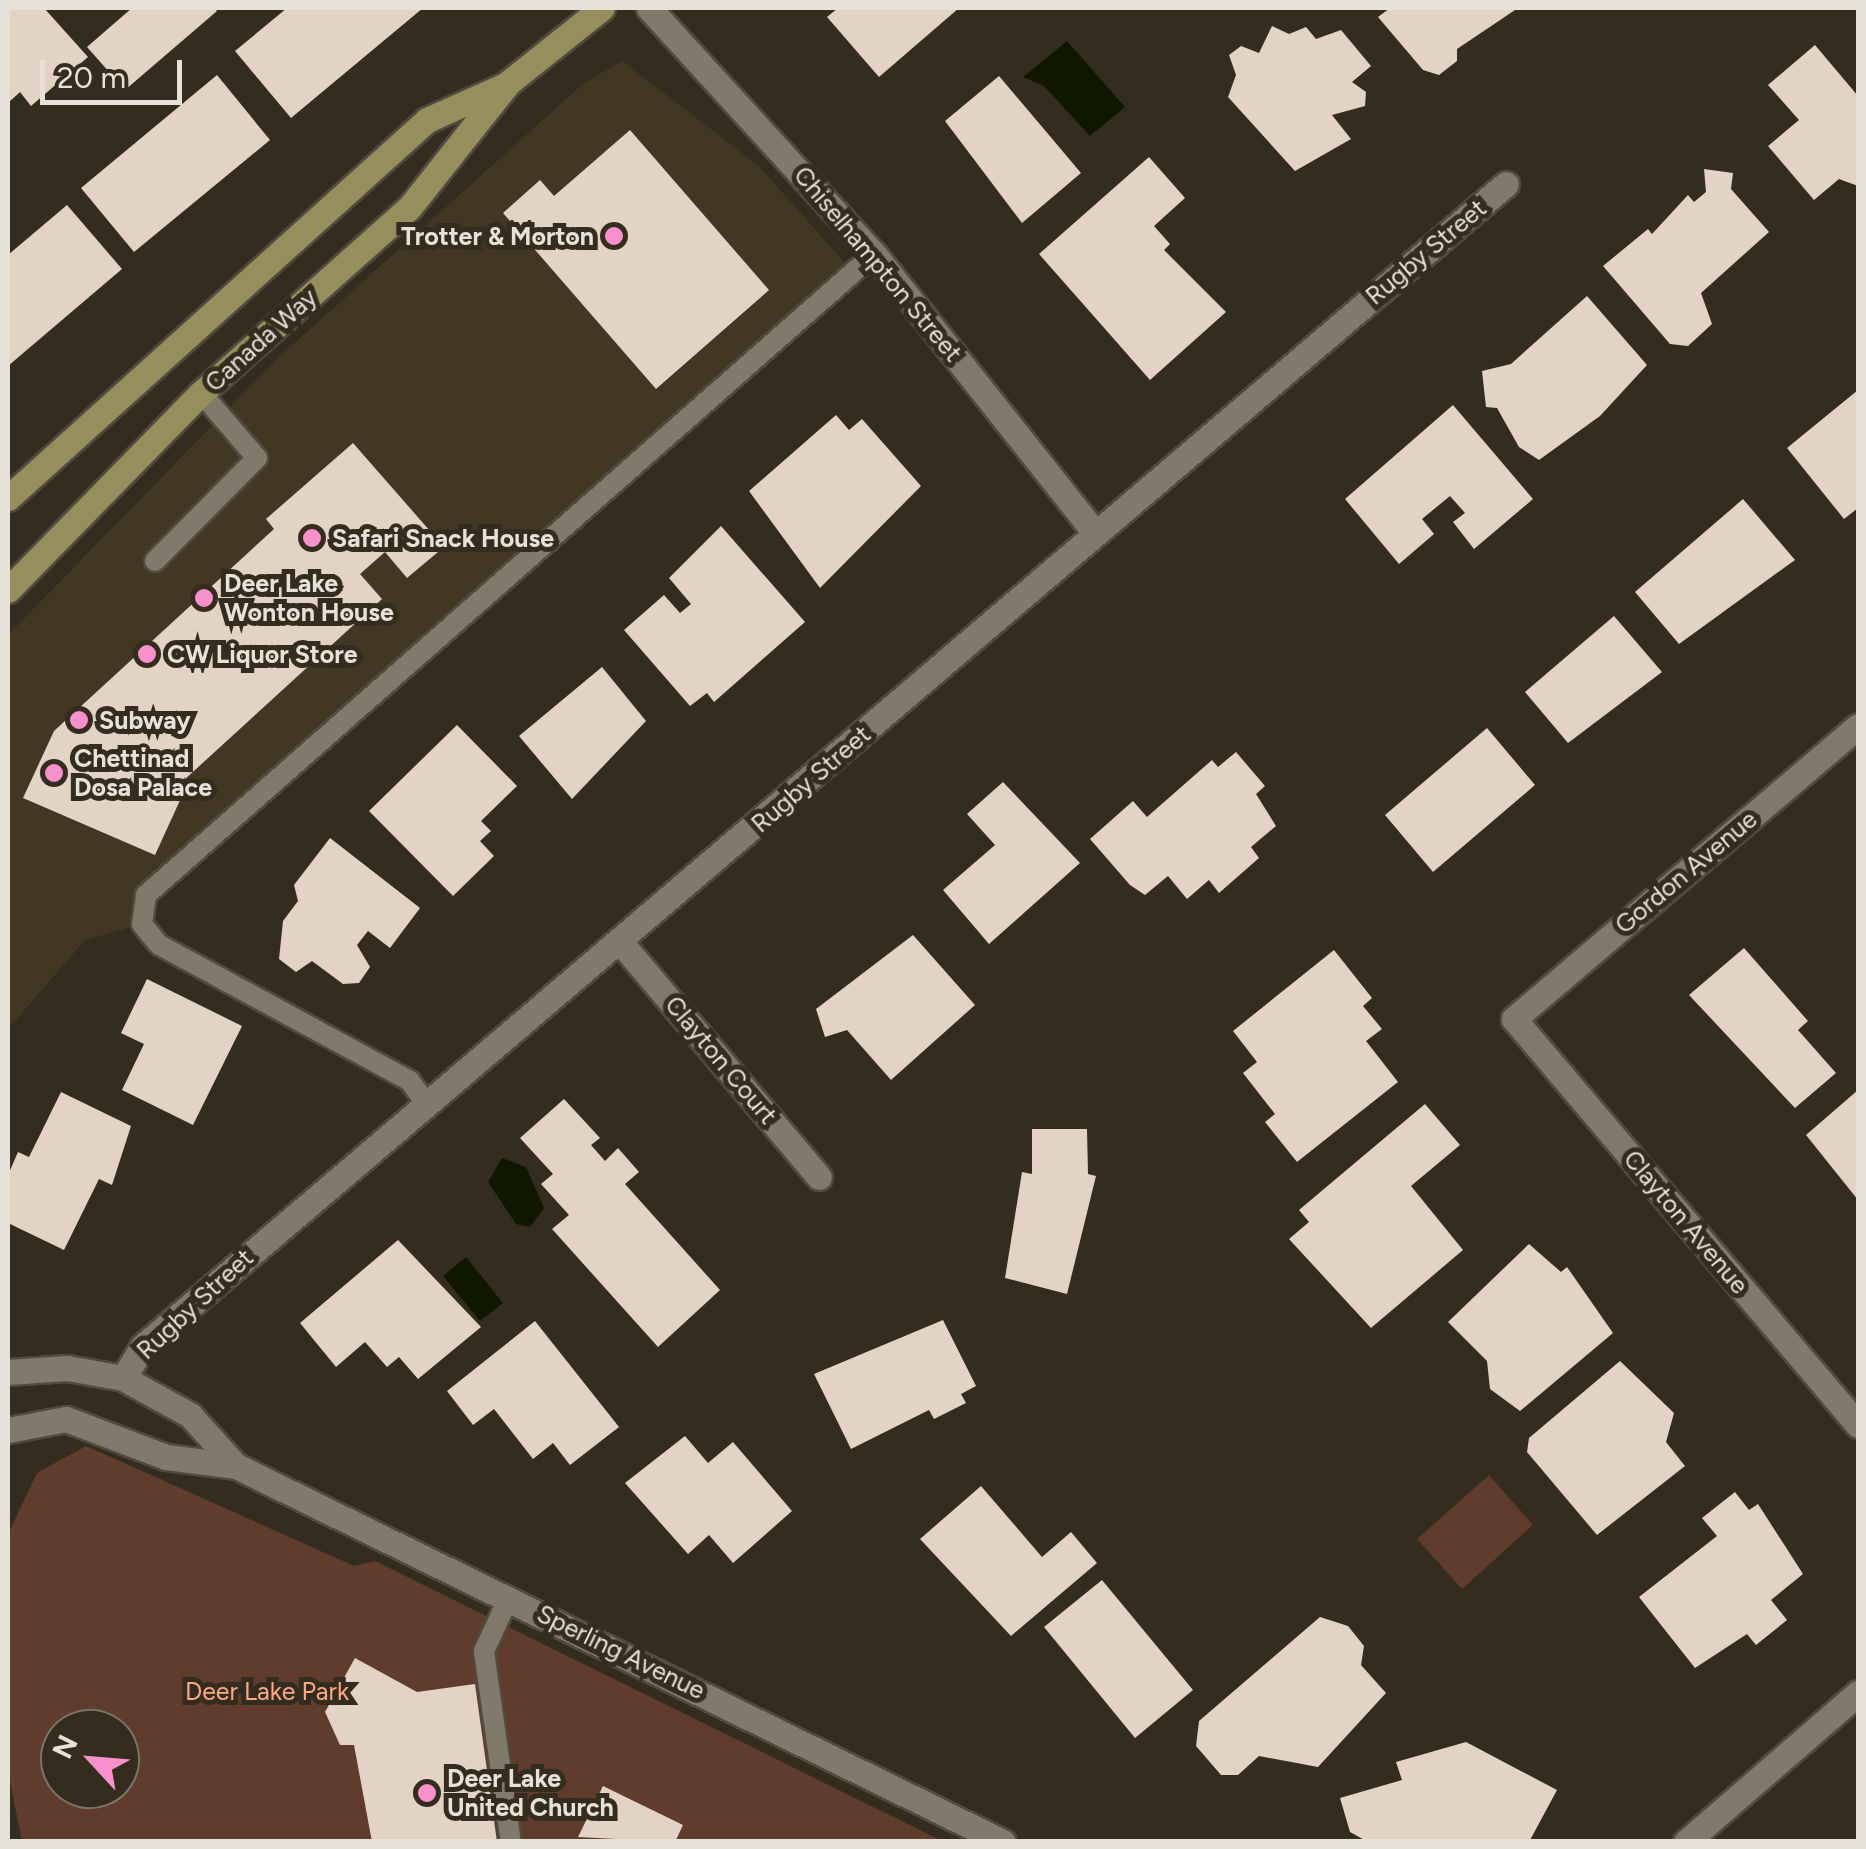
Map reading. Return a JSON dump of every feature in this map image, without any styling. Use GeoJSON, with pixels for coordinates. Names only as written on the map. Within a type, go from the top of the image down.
{"type":"FeatureCollection","features":[{"type":"Feature","properties":{"kind":"main road","name":"Canada Way"},"geometry":{"type":"LineString","coordinates":[[8,590],[201,393],[410,208],[508,84],[602,8]]}},
{"type":"Feature","properties":{"kind":"main road","name":"Canada Way"},"geometry":{"type":"LineString","coordinates":[[8,498],[428,120],[508,84]]}},
{"type":"Feature","properties":{"kind":"street","name":"Chiselhampton Street"},"geometry":{"type":"LineString","coordinates":[[649,8],[874,254],[1094,532]]}},
{"type":"Feature","properties":{"kind":"street","name":"Rugby Street"},"geometry":{"type":"LineString","coordinates":[[123,1378],[143,1346],[425,1102],[622,944],[1094,532],[1506,184]]}},
{"type":"Feature","properties":{"kind":"street","name":"Gordon Avenue"},"geometry":{"type":"LineString","coordinates":[[1514,1019],[1858,726]]}},
{"type":"Feature","properties":{"kind":"street","name":"Clayton Court"},"geometry":{"type":"LineString","coordinates":[[622,944],[819,1177]]}},
{"type":"Feature","properties":{"kind":"street","name":"Clayton Avenue"},"geometry":{"type":"LineString","coordinates":[[1514,1019],[1858,1425]]}},
{"type":"Feature","properties":{"kind":"street","name":"Sperling Avenue"},"geometry":{"type":"LineString","coordinates":[[8,1372],[67,1368],[123,1378],[190,1415],[236,1466]]}},
{"type":"Feature","properties":{"kind":"street","name":"Sperling Avenue"},"geometry":{"type":"LineString","coordinates":[[8,1430],[66,1419],[166,1457],[236,1466],[1003,1842]]}},
{"type":"Feature","properties":{"kind":"street"},"geometry":{"type":"LineString","coordinates":[[1686,1842],[1858,1693]]}},
{"type":"Feature","properties":{"kind":"lane"},"geometry":{"type":"LineString","coordinates":[[425,1102],[410,1080],[159,945],[142,924],[146,895],[874,254]]}},
{"type":"Feature","properties":{"kind":"lane"},"geometry":{"type":"LineString","coordinates":[[155,561],[256,458],[201,393]]}},
{"type":"Feature","properties":{"kind":"lane"},"geometry":{"type":"LineString","coordinates":[[509,1597],[484,1651],[510,1842]]}},
{"type":"Feature","properties":{"kind":"shaded area"},"geometry":{"type":"Polygon","coordinates":[[[1067,41],[1125,107],[1090,136],[1044,86],[1023,77],[1067,41]]]}},
{"type":"Feature","properties":{"kind":"shaded area"},"geometry":{"type":"Polygon","coordinates":[[[622,61],[759,166],[853,272],[151,887],[142,924],[85,940],[8,1029],[8,635],[279,357],[584,83],[622,61]]]}},
{"type":"Feature","properties":{"kind":"shaded area"},"geometry":{"type":"Polygon","coordinates":[[[502,1158],[526,1167],[544,1208],[530,1227],[516,1224],[488,1182],[502,1158]]]}},
{"type":"Feature","properties":{"kind":"shaded area"},"geometry":{"type":"Polygon","coordinates":[[[466,1257],[503,1303],[480,1321],[443,1276],[466,1257]]]}},
{"type":"Feature","properties":{"kind":"green space","name":"Deer Lake Park"},"geometry":{"type":"Polygon","coordinates":[[[86,1446],[354,1566],[375,1561],[942,1841],[22,1841],[8,1771],[8,1534],[37,1473],[86,1446]]]}},
{"type":"Feature","properties":{"kind":"green space"},"geometry":{"type":"Polygon","coordinates":[[[1489,1475],[1533,1525],[1462,1589],[1417,1539],[1489,1475]]]}},
{"type":"Feature","properties":{"kind":"building"},"geometry":{"type":"Polygon","coordinates":[[[8,8],[44,8],[88,57],[31,106],[20,92],[8,103],[8,8]]]}},
{"type":"Feature","properties":{"kind":"building"},"geometry":{"type":"Polygon","coordinates":[[[132,8],[217,11],[125,90],[87,47],[132,8]]]}},
{"type":"Feature","properties":{"kind":"building"},"geometry":{"type":"Polygon","coordinates":[[[287,8],[423,8],[291,118],[235,51],[287,8]]]}},
{"type":"Feature","properties":{"kind":"building"},"geometry":{"type":"Polygon","coordinates":[[[838,8],[959,8],[879,77],[827,17],[838,8]]]}},
{"type":"Feature","properties":{"kind":"building"},"geometry":{"type":"Polygon","coordinates":[[[1390,8],[1518,8],[1457,49],[1457,61],[1439,75],[1423,70],[1378,17],[1390,8]]]}},
{"type":"Feature","properties":{"kind":"building"},"geometry":{"type":"Polygon","coordinates":[[[1272,26],[1289,34],[1306,27],[1316,39],[1341,30],[1371,66],[1352,82],[1366,92],[1365,106],[1332,115],[1351,139],[1295,171],[1228,97],[1236,75],[1229,55],[1241,46],[1259,53],[1272,26]]]}},
{"type":"Feature","properties":{"kind":"building"},"geometry":{"type":"Polygon","coordinates":[[[1815,45],[1858,96],[1858,186],[1839,179],[1814,200],[1768,146],[1799,120],[1768,85],[1815,45]]]}},
{"type":"Feature","properties":{"kind":"building"},"geometry":{"type":"Polygon","coordinates":[[[217,75],[270,140],[134,252],[81,188],[217,75]]]}},
{"type":"Feature","properties":{"kind":"building"},"geometry":{"type":"Polygon","coordinates":[[[999,76],[1081,173],[1022,223],[945,121],[999,76]]]}},
{"type":"Feature","properties":{"kind":"building"},"geometry":{"type":"Polygon","coordinates":[[[630,130],[769,290],[656,389],[503,213],[540,180],[554,196],[630,130]]]}},
{"type":"Feature","properties":{"kind":"building"},"geometry":{"type":"Polygon","coordinates":[[[1149,157],[1185,198],[1154,226],[1170,244],[1164,250],[1226,312],[1150,380],[1039,254],[1149,157]]]}},
{"type":"Feature","properties":{"kind":"building"},"geometry":{"type":"Polygon","coordinates":[[[1704,169],[1733,173],[1731,189],[1769,232],[1701,293],[1712,324],[1688,346],[1670,344],[1603,266],[1648,229],[1652,234],[1688,195],[1694,202],[1706,192],[1704,169]]]}},
{"type":"Feature","properties":{"kind":"building"},"geometry":{"type":"Polygon","coordinates":[[[67,205],[122,269],[8,366],[8,255],[67,205]]]}},
{"type":"Feature","properties":{"kind":"building"},"geometry":{"type":"Polygon","coordinates":[[[1587,296],[1647,365],[1600,416],[1539,460],[1519,447],[1497,408],[1486,407],[1482,371],[1511,364],[1587,296]]]}},
{"type":"Feature","properties":{"kind":"building"},"geometry":{"type":"Polygon","coordinates":[[[1858,390],[1858,508],[1844,519],[1787,448],[1858,390]]]}},
{"type":"Feature","properties":{"kind":"building"},"geometry":{"type":"Polygon","coordinates":[[[1453,405],[1533,499],[1474,549],[1453,522],[1465,513],[1450,496],[1422,519],[1434,534],[1399,564],[1345,499],[1453,405]]]}},
{"type":"Feature","properties":{"kind":"building"},"geometry":{"type":"Polygon","coordinates":[[[836,415],[849,430],[862,419],[921,486],[820,588],[749,491],[836,415]]]}},
{"type":"Feature","properties":{"kind":"building"},"geometry":{"type":"Polygon","coordinates":[[[353,443],[444,547],[407,578],[385,552],[360,574],[382,599],[172,791],[182,796],[155,855],[23,798],[54,731],[274,529],[266,519],[353,443]]]}},
{"type":"Feature","properties":{"kind":"building"},"geometry":{"type":"Polygon","coordinates":[[[1743,499],[1795,560],[1679,644],[1635,592],[1743,499]]]}},
{"type":"Feature","properties":{"kind":"building"},"geometry":{"type":"Polygon","coordinates":[[[721,526],[805,622],[714,702],[707,693],[690,706],[624,630],[664,595],[680,613],[691,604],[669,578],[721,526]]]}},
{"type":"Feature","properties":{"kind":"building"},"geometry":{"type":"Polygon","coordinates":[[[1614,616],[1662,672],[1568,743],[1525,692],[1614,616]]]}},
{"type":"Feature","properties":{"kind":"building"},"geometry":{"type":"Polygon","coordinates":[[[602,667],[646,721],[572,799],[519,736],[602,667]]]}},
{"type":"Feature","properties":{"kind":"building"},"geometry":{"type":"Polygon","coordinates":[[[457,725],[517,786],[481,821],[491,831],[480,841],[494,856],[453,896],[369,811],[457,725]]]}},
{"type":"Feature","properties":{"kind":"building"},"geometry":{"type":"Polygon","coordinates":[[[1487,728],[1535,785],[1433,872],[1385,815],[1487,728]]]}},
{"type":"Feature","properties":{"kind":"building"},"geometry":{"type":"Polygon","coordinates":[[[1236,752],[1265,786],[1256,794],[1276,826],[1251,847],[1259,858],[1219,893],[1209,880],[1187,899],[1168,876],[1145,895],[1130,885],[1090,839],[1133,801],[1147,817],[1212,760],[1218,767],[1236,752]]]}},
{"type":"Feature","properties":{"kind":"building"},"geometry":{"type":"Polygon","coordinates":[[[1003,782],[1080,863],[989,944],[943,890],[995,845],[967,814],[1003,782]]]}},
{"type":"Feature","properties":{"kind":"building"},"geometry":{"type":"Polygon","coordinates":[[[330,838],[420,908],[390,948],[368,931],[357,945],[370,967],[359,983],[343,984],[312,961],[296,972],[279,959],[283,921],[298,901],[294,885],[330,838]]]}},
{"type":"Feature","properties":{"kind":"building"},"geometry":{"type":"Polygon","coordinates":[[[913,935],[975,1005],[891,1080],[847,1030],[825,1037],[816,1009],[913,935]]]}},
{"type":"Feature","properties":{"kind":"building"},"geometry":{"type":"Polygon","coordinates":[[[1744,948],[1808,1021],[1798,1030],[1836,1073],[1795,1108],[1689,995],[1744,948]]]}},
{"type":"Feature","properties":{"kind":"building"},"geometry":{"type":"Polygon","coordinates":[[[1334,950],[1372,998],[1363,1006],[1382,1029],[1366,1041],[1398,1082],[1297,1162],[1265,1122],[1275,1114],[1243,1073],[1257,1062],[1233,1031],[1334,950]]]}},
{"type":"Feature","properties":{"kind":"building"},"geometry":{"type":"Polygon","coordinates":[[[147,979],[242,1026],[193,1125],[122,1090],[144,1044],[121,1033],[147,979]]]}},
{"type":"Feature","properties":{"kind":"building"},"geometry":{"type":"Polygon","coordinates":[[[1858,1090],[1858,1200],[1806,1135],[1858,1090]]]}},
{"type":"Feature","properties":{"kind":"building"},"geometry":{"type":"Polygon","coordinates":[[[61,1092],[131,1126],[112,1185],[99,1179],[64,1250],[8,1223],[8,1175],[18,1152],[29,1157],[61,1092]]]}},
{"type":"Feature","properties":{"kind":"building"},"geometry":{"type":"Polygon","coordinates":[[[564,1099],[600,1138],[591,1145],[605,1161],[618,1148],[639,1172],[625,1184],[720,1290],[658,1347],[552,1229],[569,1215],[541,1184],[553,1174],[520,1138],[564,1099]]]}},
{"type":"Feature","properties":{"kind":"building"},"geometry":{"type":"Polygon","coordinates":[[[1425,1104],[1460,1145],[1411,1186],[1463,1250],[1371,1328],[1289,1239],[1309,1222],[1299,1210],[1425,1104]]]}},
{"type":"Feature","properties":{"kind":"building"},"geometry":{"type":"Polygon","coordinates":[[[1032,1129],[1087,1129],[1088,1174],[1096,1176],[1067,1294],[1005,1278],[1022,1172],[1032,1174],[1032,1129]]]}},
{"type":"Feature","properties":{"kind":"building"},"geometry":{"type":"Polygon","coordinates":[[[398,1240],[481,1327],[418,1379],[399,1357],[387,1367],[365,1342],[336,1367],[300,1323],[398,1240]]]}},
{"type":"Feature","properties":{"kind":"building"},"geometry":{"type":"Polygon","coordinates":[[[1529,1244],[1561,1272],[1567,1267],[1613,1333],[1520,1411],[1490,1389],[1487,1361],[1448,1322],[1529,1244]]]}},
{"type":"Feature","properties":{"kind":"building"},"geometry":{"type":"Polygon","coordinates":[[[943,1320],[976,1386],[961,1394],[966,1403],[934,1419],[929,1410],[851,1449],[814,1374],[943,1320]]]}},
{"type":"Feature","properties":{"kind":"building"},"geometry":{"type":"Polygon","coordinates":[[[535,1321],[619,1427],[570,1465],[553,1443],[533,1459],[494,1409],[473,1425],[447,1391],[535,1321]]]}},
{"type":"Feature","properties":{"kind":"building"},"geometry":{"type":"Polygon","coordinates":[[[1620,1361],[1674,1413],[1666,1442],[1685,1466],[1597,1535],[1527,1452],[1529,1438],[1620,1361]]]}},
{"type":"Feature","properties":{"kind":"building"},"geometry":{"type":"Polygon","coordinates":[[[685,1436],[708,1463],[733,1442],[792,1511],[733,1563],[709,1535],[688,1554],[625,1483],[685,1436]]]}},
{"type":"Feature","properties":{"kind":"building"},"geometry":{"type":"Polygon","coordinates":[[[981,1486],[1042,1557],[1071,1532],[1097,1563],[1011,1636],[920,1539],[981,1486]]]}},
{"type":"Feature","properties":{"kind":"building"},"geometry":{"type":"Polygon","coordinates":[[[1735,1492],[1749,1510],[1758,1504],[1803,1574],[1771,1600],[1787,1620],[1756,1645],[1747,1634],[1695,1668],[1639,1597],[1717,1536],[1702,1518],[1735,1492]]]}},
{"type":"Feature","properties":{"kind":"building"},"geometry":{"type":"Polygon","coordinates":[[[1102,1580],[1193,1690],[1135,1738],[1044,1627],[1102,1580]]]}},
{"type":"Feature","properties":{"kind":"building"},"geometry":{"type":"Polygon","coordinates":[[[1320,1617],[1348,1626],[1364,1646],[1361,1665],[1386,1693],[1318,1767],[1259,1756],[1238,1775],[1221,1775],[1196,1746],[1199,1721],[1320,1617]]]}},
{"type":"Feature","properties":{"kind":"building","name":"Deer Lake United Church"},"geometry":{"type":"Polygon","coordinates":[[[355,1658],[417,1692],[475,1684],[497,1842],[372,1842],[354,1745],[340,1745],[325,1712],[355,1658]]]}},
{"type":"Feature","properties":{"kind":"building"},"geometry":{"type":"Polygon","coordinates":[[[1466,1742],[1557,1790],[1529,1842],[1368,1842],[1350,1832],[1340,1798],[1402,1780],[1396,1762],[1466,1742]]]}},
{"type":"Feature","properties":{"kind":"building"},"geometry":{"type":"Polygon","coordinates":[[[603,1786],[683,1825],[675,1842],[578,1837],[603,1786]]]}},
{"type":"Feature","properties":{"kind":"place","name":"Trotter & Morton"},"geometry":{"type":"Point","coordinates":[614,236]}},
{"type":"Feature","properties":{"kind":"place","name":"Safari Snack House"},"geometry":{"type":"Point","coordinates":[312,538]}},
{"type":"Feature","properties":{"kind":"place","name":"Deer Lake Wonton House"},"geometry":{"type":"Point","coordinates":[204,598]}},
{"type":"Feature","properties":{"kind":"place","name":"CW Liquor Store"},"geometry":{"type":"Point","coordinates":[147,654]}},
{"type":"Feature","properties":{"kind":"place","name":"Subway"},"geometry":{"type":"Point","coordinates":[79,720]}},
{"type":"Feature","properties":{"kind":"place","name":"Chettinad Dosa Palace"},"geometry":{"type":"Point","coordinates":[54,773]}},
{"type":"Feature","properties":{"kind":"place","name":"Deer Lake United Church"},"geometry":{"type":"Point","coordinates":[427,1793]}}]}
